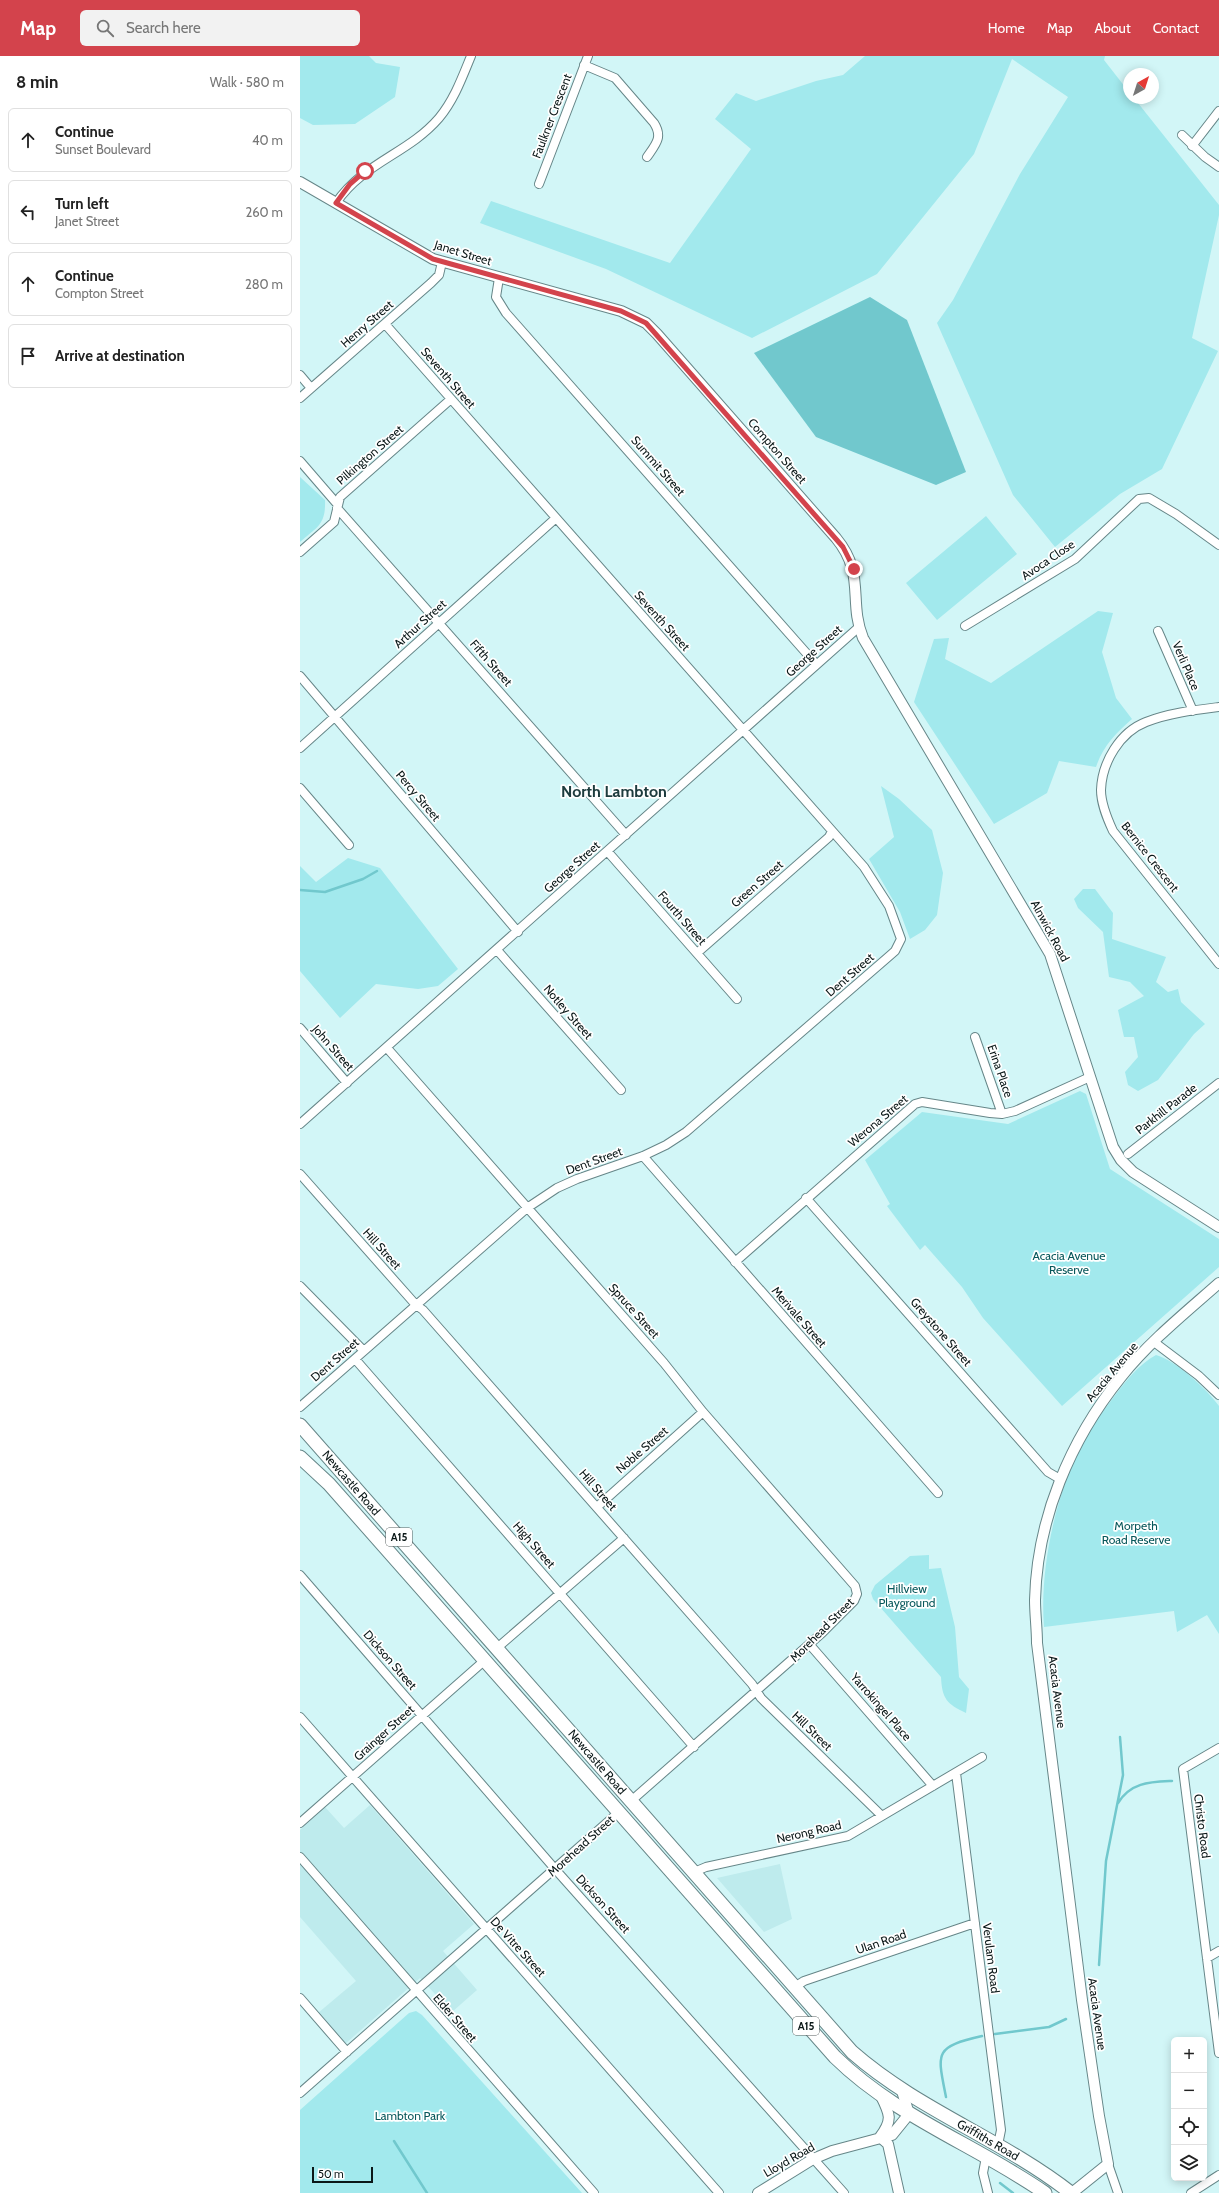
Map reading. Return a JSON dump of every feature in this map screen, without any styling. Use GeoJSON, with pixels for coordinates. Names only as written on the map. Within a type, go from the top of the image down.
{"type":"FeatureCollection","features":[{"type":"Feature","properties":{"kind":"highway","name":"Newcastle Road"},"geometry":{"type":"LineString","coordinates":[[300,1425],[796,1986],[852,2052],[902,2091]]}},
{"type":"Feature","properties":{"kind":"highway","name":"Newcastle Road"},"geometry":{"type":"LineString","coordinates":[[300,1457],[321,1476],[825,2047],[846,2068],[881,2096],[909,2114]]}},
{"type":"Feature","properties":{"kind":"highway"},"geometry":{"type":"LineString","coordinates":[[300,1468],[321,1476]]}},
{"type":"Feature","properties":{"kind":"highway","name":"Morehead Street"},"geometry":{"type":"LineString","coordinates":[[618,1812],[631,1801]]}},
{"type":"Feature","properties":{"kind":"highway"},"geometry":{"type":"LineString","coordinates":[[679,1882],[694,1872]]}},
{"type":"Feature","properties":{"kind":"highway","name":"Griffiths Road"},"geometry":{"type":"LineString","coordinates":[[902,2091],[1037,2168],[1071,2193]]}},
{"type":"Feature","properties":{"kind":"highway","name":"Griffiths Road"},"geometry":{"type":"LineString","coordinates":[[909,2114],[1045,2193]]}},
{"type":"Feature","properties":{"kind":"street"},"geometry":{"type":"LineString","coordinates":[[336,203],[357,177],[415,139],[439,118],[455,93],[471,56]]}},
{"type":"Feature","properties":{"kind":"street","name":"Faulkner Crescent"},"geometry":{"type":"LineString","coordinates":[[539,184],[588,56]]}},
{"type":"Feature","properties":{"kind":"street"},"geometry":{"type":"LineString","coordinates":[[584,65],[615,78],[654,123],[659,131],[659,138],[647,157]]}},
{"type":"Feature","properties":{"kind":"street"},"geometry":{"type":"LineString","coordinates":[[1192,146],[1219,111]]}},
{"type":"Feature","properties":{"kind":"street"},"geometry":{"type":"LineString","coordinates":[[1182,135],[1192,146],[1219,167]]}},
{"type":"Feature","properties":{"kind":"street","name":"Janet Street"},"geometry":{"type":"LineString","coordinates":[[300,182],[428,257],[633,315]]}},
{"type":"Feature","properties":{"kind":"street","name":"Henry Street"},"geometry":{"type":"LineString","coordinates":[[300,398],[435,279],[439,275],[442,262]]}},
{"type":"Feature","properties":{"kind":"street","name":"Summit Street"},"geometry":{"type":"LineString","coordinates":[[499,278],[496,297],[506,313],[816,664]]}},
{"type":"Feature","properties":{"kind":"street","name":"Compton Street"},"geometry":{"type":"LineString","coordinates":[[633,315],[646,323],[657,334],[843,547],[854,569],[859,627]]}},
{"type":"Feature","properties":{"kind":"street","name":"Seventh Street"},"geometry":{"type":"LineString","coordinates":[[385,324],[832,831],[877,885],[889,906],[900,934],[899,945]]}},
{"type":"Feature","properties":{"kind":"street"},"geometry":{"type":"LineString","coordinates":[[300,375],[311,388]]}},
{"type":"Feature","properties":{"kind":"street","name":"Pilkington Street"},"geometry":{"type":"LineString","coordinates":[[300,552],[334,522],[340,497],[451,399]]}},
{"type":"Feature","properties":{"kind":"street","name":"Fifth Street"},"geometry":{"type":"LineString","coordinates":[[300,461],[438,622],[626,835]]}},
{"type":"Feature","properties":{"kind":"street","name":"Avoca Close"},"geometry":{"type":"LineString","coordinates":[[965,626],[1075,559],[1138,498],[1149,498],[1176,514],[1219,545]]}},
{"type":"Feature","properties":{"kind":"street","name":"Arthur Street"},"geometry":{"type":"LineString","coordinates":[[300,748],[438,622],[556,518]]}},
{"type":"Feature","properties":{"kind":"street","name":"George Street"},"geometry":{"type":"LineString","coordinates":[[300,1124],[608,852],[859,627]]}},
{"type":"Feature","properties":{"kind":"street","name":"Alnwick Road"},"geometry":{"type":"LineString","coordinates":[[859,627],[1050,954],[1113,1147],[1121,1160],[1133,1172],[1219,1227]]}},
{"type":"Feature","properties":{"kind":"street","name":"Verli Place"},"geometry":{"type":"LineString","coordinates":[[1158,631],[1193,711]]}},
{"type":"Feature","properties":{"kind":"street","name":"Percy Street"},"geometry":{"type":"LineString","coordinates":[[300,676],[518,932]]}},
{"type":"Feature","properties":{"kind":"street","name":"Bernice Crescent"},"geometry":{"type":"LineString","coordinates":[[1219,707],[1193,711],[1146,722],[1126,734],[1112,751],[1106,767],[1101,790],[1104,811],[1113,831],[1219,964]]}},
{"type":"Feature","properties":{"kind":"street"},"geometry":{"type":"LineString","coordinates":[[300,788],[348,845]]}},
{"type":"Feature","properties":{"kind":"street","name":"Green Street"},"geometry":{"type":"LineString","coordinates":[[697,953],[828,837],[832,831]]}},
{"type":"Feature","properties":{"kind":"street","name":"Fourth Street"},"geometry":{"type":"LineString","coordinates":[[608,852],[737,1000]]}},
{"type":"Feature","properties":{"kind":"street","name":"Dent Street"},"geometry":{"type":"LineString","coordinates":[[300,1407],[527,1208],[557,1188],[577,1179],[643,1156],[666,1145],[707,1116],[888,958],[899,945]]}},
{"type":"Feature","properties":{"kind":"street","name":"Notley Street"},"geometry":{"type":"LineString","coordinates":[[497,950],[621,1090]]}},
{"type":"Feature","properties":{"kind":"street","name":"John Street"},"geometry":{"type":"LineString","coordinates":[[300,1028],[347,1083]]}},
{"type":"Feature","properties":{"kind":"street","name":"Erina Place"},"geometry":{"type":"LineString","coordinates":[[975,1037],[1002,1114]]}},
{"type":"Feature","properties":{"kind":"street","name":"Spruce Street"},"geometry":{"type":"LineString","coordinates":[[387,1048],[664,1363],[704,1412],[855,1586],[857,1594]]}},
{"type":"Feature","properties":{"kind":"street","name":"Werona Street"},"geometry":{"type":"LineString","coordinates":[[735,1262],[806,1198],[915,1104],[922,1102],[1002,1114],[1015,1111],[1090,1077]]}},
{"type":"Feature","properties":{"kind":"street","name":"Parkhill Parade"},"geometry":{"type":"LineString","coordinates":[[1128,1154],[1219,1083]]}},
{"type":"Feature","properties":{"kind":"street","name":"Merivale Street"},"geometry":{"type":"LineString","coordinates":[[643,1156],[938,1493]]}},
{"type":"Feature","properties":{"kind":"street","name":"Hill Street"},"geometry":{"type":"LineString","coordinates":[[300,1174],[416,1305],[423,1310],[596,1506],[762,1698],[882,1816]]}},
{"type":"Feature","properties":{"kind":"street","name":"Greystone Street"},"geometry":{"type":"LineString","coordinates":[[806,1198],[1048,1472],[1060,1479]]}},
{"type":"Feature","properties":{"kind":"street","name":"Acacia Avenue"},"geometry":{"type":"LineString","coordinates":[[1118,2193],[1108,2164],[1099,2116],[1082,2000],[1037,1643],[1036,1600],[1038,1562],[1047,1518],[1060,1479],[1078,1441],[1098,1408],[1121,1377],[1154,1342],[1219,1283]]}},
{"type":"Feature","properties":{"kind":"street"},"geometry":{"type":"LineString","coordinates":[[300,1286],[364,1350]]}},
{"type":"Feature","properties":{"kind":"street"},"geometry":{"type":"LineString","coordinates":[[1154,1342],[1199,1376],[1219,1394]]}},
{"type":"Feature","properties":{"kind":"street","name":"High Street"},"geometry":{"type":"LineString","coordinates":[[355,1359],[694,1747]]}},
{"type":"Feature","properties":{"kind":"street","name":"Noble Street"},"geometry":{"type":"LineString","coordinates":[[596,1506],[704,1412]]}},
{"type":"Feature","properties":{"kind":"street"},"geometry":{"type":"LineString","coordinates":[[497,1648],[624,1538]]}},
{"type":"Feature","properties":{"kind":"street","name":"Dickson Street"},"geometry":{"type":"LineString","coordinates":[[300,1576],[555,1869],[844,2193]]}},
{"type":"Feature","properties":{"kind":"street","name":"Morehead Street"},"geometry":{"type":"LineString","coordinates":[[631,1801],[810,1645],[854,1601],[857,1594]]}},
{"type":"Feature","properties":{"kind":"street","name":"Yarrokingel Place"},"geometry":{"type":"LineString","coordinates":[[810,1645],[933,1786]]}},
{"type":"Feature","properties":{"kind":"street","name":"Grainger Street"},"geometry":{"type":"LineString","coordinates":[[300,1823],[484,1661]]}},
{"type":"Feature","properties":{"kind":"street","name":"De Vitre Street"},"geometry":{"type":"LineString","coordinates":[[300,1717],[485,1929],[719,2193]]}},
{"type":"Feature","properties":{"kind":"street","name":"Christo Road"},"geometry":{"type":"LineString","coordinates":[[1219,1748],[1183,1769],[1219,2053]]}},
{"type":"Feature","properties":{"kind":"street","name":"Nerong Road"},"geometry":{"type":"LineString","coordinates":[[694,1872],[706,1867],[848,1836],[982,1757]]}},
{"type":"Feature","properties":{"kind":"street","name":"Verulam Road"},"geometry":{"type":"LineString","coordinates":[[956,1773],[1001,2130],[998,2146]]}},
{"type":"Feature","properties":{"kind":"street","name":"Morehead Street"},"geometry":{"type":"LineString","coordinates":[[300,2093],[618,1812]]}},
{"type":"Feature","properties":{"kind":"street","name":"Elder Street"},"geometry":{"type":"LineString","coordinates":[[300,1857],[594,2193]]}},
{"type":"Feature","properties":{"kind":"street","name":"Ulan Road"},"geometry":{"type":"LineString","coordinates":[[796,1986],[975,1922]]}},
{"type":"Feature","properties":{"kind":"street"},"geometry":{"type":"LineString","coordinates":[[1207,1958],[1219,1951]]}},
{"type":"Feature","properties":{"kind":"street"},"geometry":{"type":"LineString","coordinates":[[300,1998],[347,2052]]}},
{"type":"Feature","properties":{"kind":"street"},"geometry":{"type":"LineString","coordinates":[[902,2091],[909,2114]]}},
{"type":"Feature","properties":{"kind":"street"},"geometry":{"type":"LineString","coordinates":[[881,2096],[890,2115],[888,2126],[880,2138],[888,2144],[899,2193]]}},
{"type":"Feature","properties":{"kind":"street","name":"Lloyd Road"},"geometry":{"type":"LineString","coordinates":[[758,2193],[813,2159],[832,2151],[893,2135],[909,2114]]}},
{"type":"Feature","properties":{"kind":"street"},"geometry":{"type":"LineString","coordinates":[[986,2158],[983,2173],[988,2193]]}},
{"type":"Feature","properties":{"kind":"street"},"geometry":{"type":"LineString","coordinates":[[1071,2193],[1108,2164]]}},
{"type":"Feature","properties":{"kind":"street"},"geometry":{"type":"LineString","coordinates":[[1191,2193],[1219,2175]]}},
{"type":"Feature","properties":{"kind":"shaded area"},"geometry":{"type":"Polygon","coordinates":[[[870,297],[907,320],[966,472],[936,485],[816,437],[754,353],[870,297]]]}},
{"type":"Feature","properties":{"kind":"shaded area"},"geometry":{"type":"Polygon","coordinates":[[[370,1805],[474,1924],[443,1951],[477,1990],[452,2012],[420,1978],[345,2044],[318,2013],[356,1981],[300,1917],[300,1830],[325,1807],[344,1828],[370,1805]]]}},
{"type":"Feature","properties":{"kind":"shaded area"},"geometry":{"type":"Polygon","coordinates":[[[780,1864],[792,1919],[764,1932],[717,1878],[780,1864]]]}},
{"type":"Feature","properties":{"kind":"green space"},"geometry":{"type":"Polygon","coordinates":[[[300,56],[369,56],[376,63],[400,67],[395,97],[355,124],[313,125],[300,118],[300,56]]]}},
{"type":"Feature","properties":{"kind":"green space"},"geometry":{"type":"Polygon","coordinates":[[[865,56],[1105,56],[1104,60],[1123,84],[1123,104],[1139,104],[1219,205],[1219,215],[1192,338],[1218,351],[1162,469],[1120,494],[1055,547],[1013,495],[937,323],[953,300],[1020,174],[1068,97],[1012,59],[974,154],[877,274],[752,338],[606,269],[480,223],[491,201],[670,263],[751,149],[715,119],[736,93],[756,101],[816,81],[843,75],[865,56]]]}},
{"type":"Feature","properties":{"kind":"green space"},"geometry":{"type":"Polygon","coordinates":[[[300,477],[325,500],[325,508],[324,515],[319,525],[300,542],[300,477]]]}},
{"type":"Feature","properties":{"kind":"green space"},"geometry":{"type":"Polygon","coordinates":[[[986,516],[1017,554],[937,620],[906,583],[986,516]]]}},
{"type":"Feature","properties":{"kind":"green space"},"geometry":{"type":"Polygon","coordinates":[[[1098,611],[1113,613],[1102,652],[1116,698],[1132,719],[1106,746],[1096,767],[1059,761],[1047,793],[994,824],[914,702],[934,639],[949,638],[945,659],[991,683],[1098,611]]]}},
{"type":"Feature","properties":{"kind":"green space"},"geometry":{"type":"Polygon","coordinates":[[[881,786],[899,799],[932,830],[943,873],[937,915],[925,930],[910,939],[900,912],[869,859],[894,837],[881,786]]]}},
{"type":"Feature","properties":{"kind":"green space"},"geometry":{"type":"Polygon","coordinates":[[[348,858],[380,868],[458,969],[438,986],[418,989],[376,984],[340,1018],[300,971],[300,866],[316,882],[348,858]]]}},
{"type":"Feature","properties":{"kind":"green space"},"geometry":{"type":"Polygon","coordinates":[[[1083,889],[1095,889],[1113,913],[1112,939],[1166,957],[1156,982],[1168,992],[1178,989],[1181,1002],[1205,1024],[1194,1034],[1158,1080],[1138,1091],[1128,1085],[1125,1072],[1138,1057],[1134,1037],[1124,1037],[1118,1010],[1144,996],[1130,982],[1109,977],[1103,932],[1078,908],[1074,899],[1083,889]]]}},
{"type":"Feature","properties":{"kind":"green space","name":"Acacia Avenue Reserve"},"geometry":{"type":"Polygon","coordinates":[[[1080,1091],[1086,1094],[1110,1169],[1219,1239],[1219,1267],[1062,1406],[983,1318],[962,1287],[925,1245],[920,1250],[887,1206],[890,1204],[865,1160],[922,1112],[1008,1124],[1080,1091]]]}},
{"type":"Feature","properties":{"kind":"green space","name":"Morpeth Road Reserve"},"geometry":{"type":"Polygon","coordinates":[[[1156,1355],[1164,1358],[1190,1376],[1214,1399],[1219,1406],[1219,1634],[1207,1615],[1177,1632],[1174,1611],[1044,1627],[1043,1603],[1048,1551],[1060,1498],[1069,1473],[1079,1449],[1096,1420],[1132,1374],[1156,1355]]]}},
{"type":"Feature","properties":{"kind":"green space","name":"Hillview Playground"},"geometry":{"type":"Polygon","coordinates":[[[929,1555],[929,1569],[941,1568],[955,1627],[959,1677],[969,1689],[966,1713],[954,1707],[947,1700],[944,1696],[941,1677],[873,1599],[871,1593],[875,1585],[910,1556],[929,1555]]]}},
{"type":"Feature","properties":{"kind":"green space","name":"Lambton Park"},"geometry":{"type":"Polygon","coordinates":[[[416,2011],[422,2015],[582,2193],[300,2193],[300,2110],[409,2013],[416,2011]]]}},
{"type":"Feature","properties":{"kind":"waterway"},"geometry":{"type":"LineString","coordinates":[[300,890],[325,892],[363,879],[377,871]]}},
{"type":"Feature","properties":{"kind":"waterway"},"geometry":{"type":"LineString","coordinates":[[1099,1965],[1106,1861],[1123,1775],[1120,1737]]}},
{"type":"Feature","properties":{"kind":"waterway"},"geometry":{"type":"LineString","coordinates":[[1118,1803],[1129,1791],[1142,1784],[1172,1781]]}},
{"type":"Feature","properties":{"kind":"waterway"},"geometry":{"type":"LineString","coordinates":[[995,2034],[1049,2027],[1066,2019]]}},
{"type":"Feature","properties":{"kind":"waterway"},"geometry":{"type":"LineString","coordinates":[[946,2097],[941,2070],[943,2054],[947,2048],[955,2044],[982,2036]]}},
{"type":"Feature","properties":{"kind":"waterway"},"geometry":{"type":"LineString","coordinates":[[394,2141],[427,2193]]}},
{"type":"Feature","properties":{"kind":"waterway"},"geometry":{"type":"LineString","coordinates":[[1000,2183],[1013,2193]]}},
{"type":"Feature","properties":{"kind":"district","name":"North Lambton"},"geometry":{"type":"Point","coordinates":[614,791]}},
{"type":"Feature","properties":{"kind":"route"},"geometry":{"type":"LineString","coordinates":[[365,171],[350,184],[336,203],[428,257],[621,311],[633,315],[646,323],[843,547],[850,558],[854,569]]}}]}
